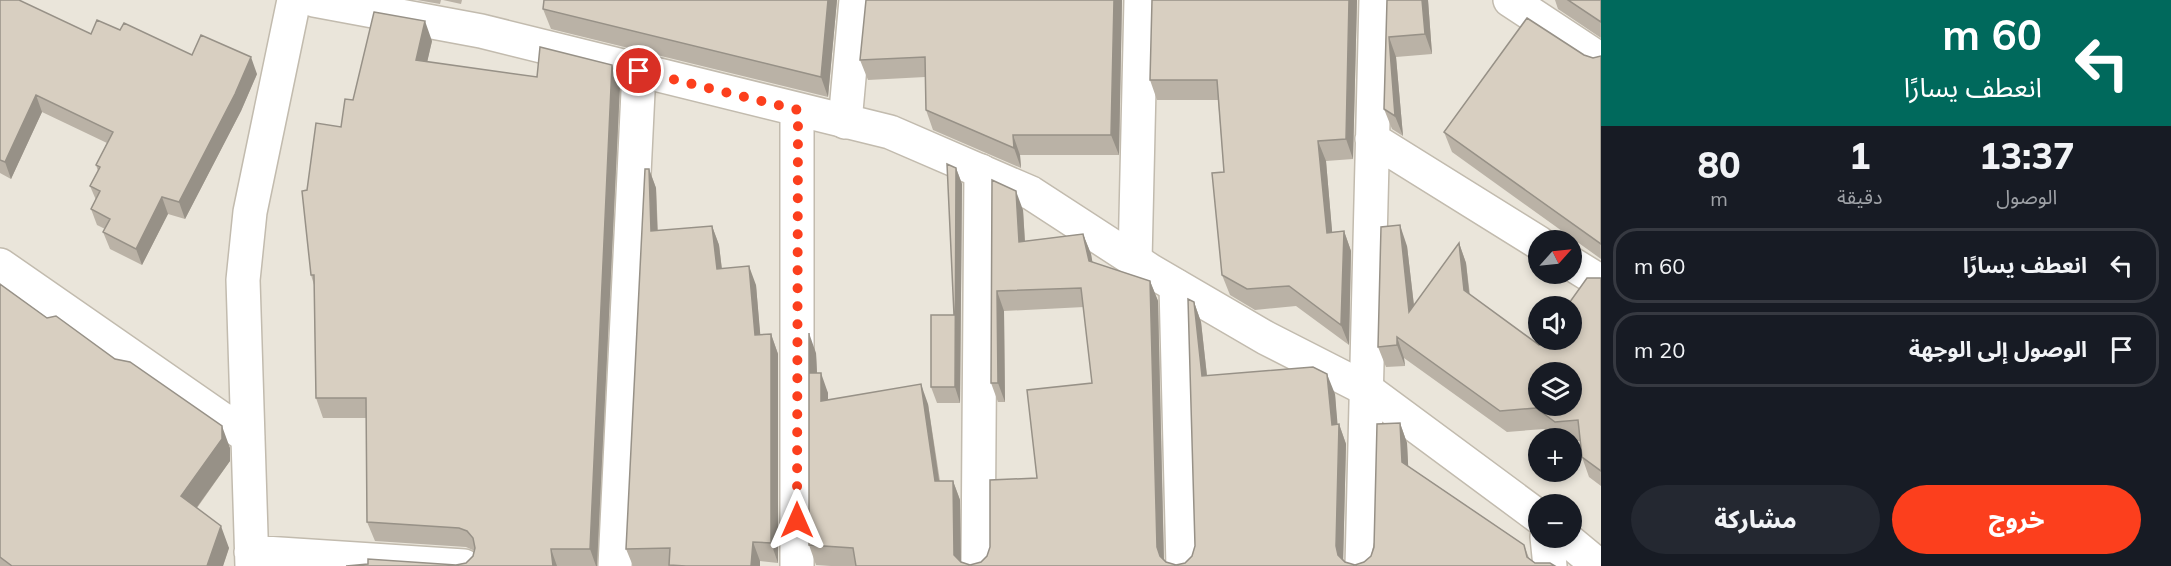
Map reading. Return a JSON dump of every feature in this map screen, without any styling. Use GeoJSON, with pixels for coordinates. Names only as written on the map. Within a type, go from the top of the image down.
{"type":"FeatureCollection","features":[{"type":"Feature","properties":{"kind":"street"},"geometry":{"type":"LineString","coordinates":[[294,0],[249,223],[243,280],[252,559],[464,566]]}},
{"type":"Feature","properties":{"kind":"street"},"geometry":{"type":"LineString","coordinates":[[314,0],[406,8],[639,71],[890,132],[1030,192],[1135,261],[1266,339],[1366,389],[1528,509]]}},
{"type":"Feature","properties":{"kind":"street"},"geometry":{"type":"LineString","coordinates":[[845,122],[856,0]]}},
{"type":"Feature","properties":{"kind":"street"},"geometry":{"type":"LineString","coordinates":[[1135,261],[1141,0]]}},
{"type":"Feature","properties":{"kind":"street"},"geometry":{"type":"LineString","coordinates":[[1362,566],[1376,0]]}},
{"type":"Feature","properties":{"kind":"street"},"geometry":{"type":"LineString","coordinates":[[1510,0],[1601,60]]}},
{"type":"Feature","properties":{"kind":"street"},"geometry":{"type":"LineString","coordinates":[[615,566],[639,71]]}},
{"type":"Feature","properties":{"kind":"street"},"geometry":{"type":"LineString","coordinates":[[797,566],[798,110]]}},
{"type":"Feature","properties":{"kind":"street"},"geometry":{"type":"LineString","coordinates":[[1372,138],[1528,236]]}},
{"type":"Feature","properties":{"kind":"street"},"geometry":{"type":"LineString","coordinates":[[978,566],[981,171]]}},
{"type":"Feature","properties":{"kind":"street"},"geometry":{"type":"LineString","coordinates":[[0,265],[248,437]]}},
{"type":"Feature","properties":{"kind":"street"},"geometry":{"type":"LineString","coordinates":[[1582,270],[1601,282]]}},
{"type":"Feature","properties":{"kind":"street"},"geometry":{"type":"LineString","coordinates":[[1176,286],[1183,566]]}},
{"type":"Feature","properties":{"kind":"street"},"geometry":{"type":"LineString","coordinates":[[1548,548],[1550,566]]}},
{"type":"Feature","properties":{"kind":"street"},"geometry":{"type":"LineString","coordinates":[[1577,548],[1599,566]]}},
{"type":"Feature","properties":{"kind":"shaded area"},"geometry":{"type":"Polygon","coordinates":[[[0,0],[1601,0],[1601,566],[0,566],[0,0]]]}},
{"type":"Feature","properties":{"kind":"building"},"geometry":{"type":"Polygon","coordinates":[[[0,0],[19,0],[91,34],[97,20],[120,30],[124,23],[192,55],[201,35],[251,57],[235,94],[179,202],[162,197],[136,249],[103,232],[110,219],[91,209],[100,191],[90,186],[100,167],[96,165],[113,132],[36,95],[5,162],[0,160],[0,0]]]}},
{"type":"Feature","properties":{"kind":"building"},"geometry":{"type":"Polygon","coordinates":[[[544,0],[828,0],[821,77],[543,9],[544,0]]]}},
{"type":"Feature","properties":{"kind":"building"},"geometry":{"type":"Polygon","coordinates":[[[866,0],[1114,0],[1111,135],[1013,135],[1014,148],[926,110],[925,57],[860,60],[866,0]]]}},
{"type":"Feature","properties":{"kind":"building"},"geometry":{"type":"Polygon","coordinates":[[[1152,0],[1349,0],[1346,139],[1318,141],[1327,233],[1344,231],[1341,325],[1289,286],[1247,289],[1222,275],[1212,173],[1224,172],[1217,80],[1150,80],[1152,0]]]}},
{"type":"Feature","properties":{"kind":"building"},"geometry":{"type":"Polygon","coordinates":[[[1387,0],[1422,0],[1425,34],[1389,37],[1395,116],[1384,109],[1387,0]]]}},
{"type":"Feature","properties":{"kind":"building"},"geometry":{"type":"Polygon","coordinates":[[[1568,0],[1601,0],[1601,22],[1568,0]]]}},
{"type":"Feature","properties":{"kind":"building"},"geometry":{"type":"Polygon","coordinates":[[[374,12],[425,21],[416,60],[537,77],[540,47],[612,65],[590,549],[551,549],[553,566],[346,566],[368,564],[368,559],[456,565],[466,563],[473,556],[475,548],[473,538],[467,531],[459,528],[367,522],[366,398],[316,398],[314,275],[311,275],[302,191],[307,190],[316,123],[341,127],[345,99],[353,100],[374,12]]]}},
{"type":"Feature","properties":{"kind":"building"},"geometry":{"type":"Polygon","coordinates":[[[1527,18],[1584,55],[1593,58],[1601,56],[1601,244],[1582,230],[1444,132],[1527,18]]]}},
{"type":"Feature","properties":{"kind":"building"},"geometry":{"type":"Polygon","coordinates":[[[947,164],[956,168],[955,387],[931,387],[931,315],[954,315],[947,164]]]}},
{"type":"Feature","properties":{"kind":"building"},"geometry":{"type":"Polygon","coordinates":[[[645,169],[649,169],[651,231],[712,226],[717,269],[749,266],[755,335],[771,334],[771,543],[753,542],[751,566],[669,565],[670,548],[626,549],[645,169]]]}},
{"type":"Feature","properties":{"kind":"building"},"geometry":{"type":"Polygon","coordinates":[[[992,180],[1016,191],[1019,242],[1083,234],[1089,261],[1150,281],[1157,547],[1160,556],[1166,562],[1176,565],[1185,563],[1192,556],[1195,546],[1188,299],[1194,302],[1202,376],[1313,367],[1327,374],[1332,425],[1339,424],[1336,546],[1338,555],[1345,562],[1355,565],[1371,556],[1374,547],[1377,424],[1400,423],[1402,462],[1524,545],[1527,557],[1535,563],[1550,563],[1555,566],[856,566],[853,548],[809,545],[809,333],[810,373],[821,373],[821,401],[921,384],[935,481],[953,481],[954,555],[961,562],[970,565],[981,562],[987,556],[990,547],[990,480],[1037,478],[1027,390],[1092,383],[1081,288],[997,291],[998,383],[991,383],[992,180]]]}},
{"type":"Feature","properties":{"kind":"building"},"geometry":{"type":"Polygon","coordinates":[[[1400,225],[1409,312],[1459,243],[1464,290],[1528,337],[1528,350],[1582,350],[1582,296],[1574,296],[1587,278],[1601,278],[1601,471],[1582,457],[1582,428],[1579,428],[1578,420],[1555,422],[1547,416],[1582,416],[1582,362],[1528,362],[1528,409],[1500,411],[1397,337],[1397,345],[1378,347],[1381,227],[1400,225]]]}},
{"type":"Feature","properties":{"kind":"building"},"geometry":{"type":"Polygon","coordinates":[[[0,284],[47,318],[56,316],[115,359],[130,362],[222,426],[222,439],[181,496],[221,526],[207,566],[12,566],[0,557],[0,284]]]}},
{"type":"Feature","properties":{"kind":"route"},"geometry":{"type":"LineString","coordinates":[[639,71],[798,110],[797,520]]}}]}
